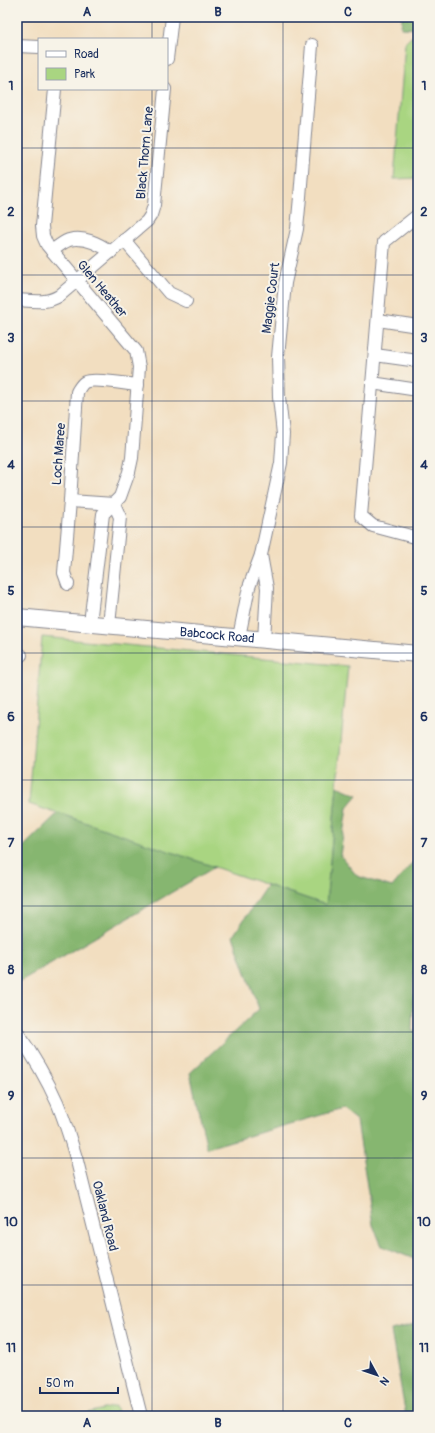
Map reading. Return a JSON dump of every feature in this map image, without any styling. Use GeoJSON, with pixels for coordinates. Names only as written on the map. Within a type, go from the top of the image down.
{"type":"FeatureCollection","features":[{"type":"Feature","properties":{"kind":"main road","name":"Babcock Road"},"geometry":{"type":"LineString","coordinates":[[17,617],[418,654]]}},
{"type":"Feature","properties":{"kind":"street"},"geometry":{"type":"LineString","coordinates":[[168,50],[172,17]]}},
{"type":"Feature","properties":{"kind":"street","name":"Maggie Court"},"geometry":{"type":"LineString","coordinates":[[239,638],[249,587],[261,555],[282,463],[283,434],[279,397],[278,357],[285,282],[297,229],[312,44]]}},
{"type":"Feature","properties":{"kind":"street"},"geometry":{"type":"LineString","coordinates":[[17,46],[38,47]]}},
{"type":"Feature","properties":{"kind":"street","name":"Glen Heather"},"geometry":{"type":"LineString","coordinates":[[55,90],[42,226],[43,236],[47,245],[136,351],[139,367],[132,458],[129,472],[120,497],[103,514],[90,623]]}},
{"type":"Feature","properties":{"kind":"street","name":"Black Thorn Lane"},"geometry":{"type":"LineString","coordinates":[[17,300],[43,302],[52,300],[147,221],[151,215],[154,205],[165,90]]}},
{"type":"Feature","properties":{"kind":"street"},"geometry":{"type":"LineString","coordinates":[[418,215],[384,242],[361,516],[373,526],[418,538]]}},
{"type":"Feature","properties":{"kind":"street"},"geometry":{"type":"LineString","coordinates":[[52,251],[68,240],[82,239],[98,243],[111,252]]}},
{"type":"Feature","properties":{"kind":"street"},"geometry":{"type":"LineString","coordinates":[[124,240],[169,293],[186,301]]}},
{"type":"Feature","properties":{"kind":"street"},"geometry":{"type":"LineString","coordinates":[[378,320],[418,326]]}},
{"type":"Feature","properties":{"kind":"street"},"geometry":{"type":"LineString","coordinates":[[375,355],[418,361]]}},
{"type":"Feature","properties":{"kind":"street","name":"Loch Maree"},"geometry":{"type":"LineString","coordinates":[[68,584],[64,573],[77,392],[80,386],[85,382],[100,381],[138,385]]}},
{"type":"Feature","properties":{"kind":"street"},"geometry":{"type":"LineString","coordinates":[[372,383],[418,390]]}},
{"type":"Feature","properties":{"kind":"street"},"geometry":{"type":"LineString","coordinates":[[70,501],[114,504],[120,517],[109,625]]}},
{"type":"Feature","properties":{"kind":"street","name":"Maggie Court"},"geometry":{"type":"LineString","coordinates":[[261,555],[267,588],[264,640]]}},
{"type":"Feature","properties":{"kind":"street","name":"Oakland Road"},"geometry":{"type":"LineString","coordinates":[[17,1032],[39,1066],[57,1102],[77,1161],[141,1416]]}},
{"type":"Feature","properties":{"kind":"green space"},"geometry":{"type":"Polygon","coordinates":[[[402,17],[418,17],[418,29],[401,28],[402,17]]]}},
{"type":"Feature","properties":{"kind":"green space"},"geometry":{"type":"Polygon","coordinates":[[[411,37],[418,37],[418,178],[394,179],[405,43],[411,37]]]}},
{"type":"Feature","properties":{"kind":"green space"},"geometry":{"type":"Polygon","coordinates":[[[42,637],[348,666],[326,905],[29,804],[42,637]]]}},
{"type":"Feature","properties":{"kind":"green space"},"geometry":{"type":"Polygon","coordinates":[[[337,786],[358,795],[347,808],[340,855],[357,876],[392,887],[418,856],[418,949],[414,970],[412,1031],[418,1032],[418,1257],[414,1259],[382,1246],[373,1225],[357,1121],[342,1109],[207,1148],[190,1073],[259,1009],[233,936],[267,885],[326,905],[337,786]]]}},
{"type":"Feature","properties":{"kind":"green space"},"geometry":{"type":"Polygon","coordinates":[[[58,813],[215,867],[17,983],[17,853],[58,813]]]}},
{"type":"Feature","properties":{"kind":"green space"},"geometry":{"type":"Polygon","coordinates":[[[418,1324],[418,1416],[406,1416],[391,1331],[418,1324]]]}},
{"type":"Feature","properties":{"kind":"green space"},"geometry":{"type":"Polygon","coordinates":[[[115,1406],[118,1416],[76,1416],[115,1406]]]}}]}
